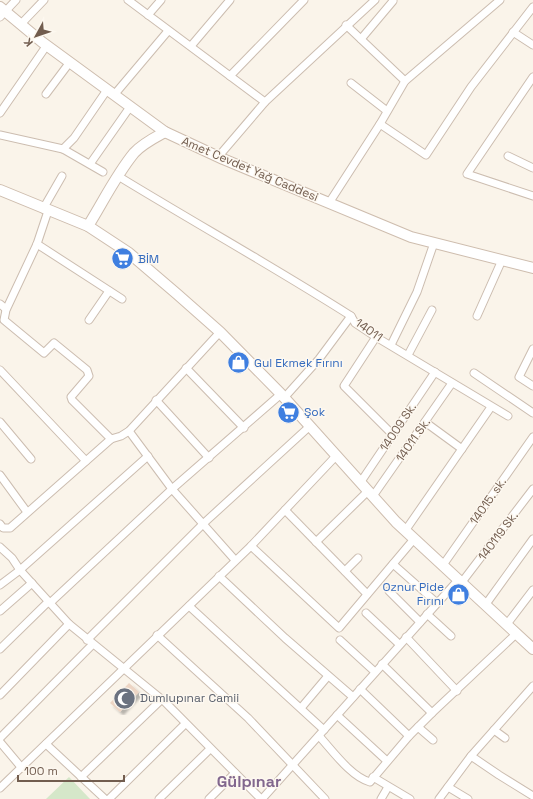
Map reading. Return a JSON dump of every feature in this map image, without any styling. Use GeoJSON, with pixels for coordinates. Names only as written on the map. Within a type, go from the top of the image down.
{"type":"FeatureCollection","features":[{"type":"Feature","properties":{"kind":"main road","name":"Amet Cevdet Yağ Caddesi"},"geometry":{"type":"LineString","coordinates":[[2,12],[21,24],[47,45],[165,132],[218,156],[411,237],[533,268]]}},
{"type":"Feature","properties":{"kind":"main road"},"geometry":{"type":"LineString","coordinates":[[88,226],[118,176],[135,152],[146,142],[165,132]]}},
{"type":"Feature","properties":{"kind":"main road"},"geometry":{"type":"LineString","coordinates":[[1,192],[88,226],[129,253],[220,332],[310,426],[405,531],[443,564],[533,649]]}},
{"type":"Feature","properties":{"kind":"street"},"geometry":{"type":"LineString","coordinates":[[2,12],[16,0]]}},
{"type":"Feature","properties":{"kind":"street"},"geometry":{"type":"LineString","coordinates":[[21,24],[44,0]]}},
{"type":"Feature","properties":{"kind":"street"},"geometry":{"type":"LineString","coordinates":[[128,0],[266,102]]}},
{"type":"Feature","properties":{"kind":"street"},"geometry":{"type":"LineString","coordinates":[[148,15],[162,0]]}},
{"type":"Feature","properties":{"kind":"street"},"geometry":{"type":"LineString","coordinates":[[190,46],[230,0]]}},
{"type":"Feature","properties":{"kind":"street"},"geometry":{"type":"LineString","coordinates":[[230,76],[304,0]]}},
{"type":"Feature","properties":{"kind":"street"},"geometry":{"type":"LineString","coordinates":[[218,156],[266,102],[346,25],[375,0]]}},
{"type":"Feature","properties":{"kind":"street"},"geometry":{"type":"LineString","coordinates":[[329,203],[380,124],[405,81],[500,0]]}},
{"type":"Feature","properties":{"kind":"street"},"geometry":{"type":"LineString","coordinates":[[361,39],[393,1]]}},
{"type":"Feature","properties":{"kind":"street"},"geometry":{"type":"LineString","coordinates":[[380,124],[426,155],[470,87],[533,8]]}},
{"type":"Feature","properties":{"kind":"street"},"geometry":{"type":"LineString","coordinates":[[346,25],[405,81]]}},
{"type":"Feature","properties":{"kind":"street"},"geometry":{"type":"LineString","coordinates":[[63,149],[168,30]]}},
{"type":"Feature","properties":{"kind":"street"},"geometry":{"type":"LineString","coordinates":[[513,32],[533,45]]}},
{"type":"Feature","properties":{"kind":"street"},"geometry":{"type":"LineString","coordinates":[[0,113],[47,45]]}},
{"type":"Feature","properties":{"kind":"street"},"geometry":{"type":"LineString","coordinates":[[46,94],[70,62]]}},
{"type":"Feature","properties":{"kind":"street"},"geometry":{"type":"LineString","coordinates":[[533,77],[467,174],[533,196]]}},
{"type":"Feature","properties":{"kind":"street"},"geometry":{"type":"LineString","coordinates":[[351,83],[387,111]]}},
{"type":"Feature","properties":{"kind":"street"},"geometry":{"type":"LineString","coordinates":[[90,164],[130,107]]}},
{"type":"Feature","properties":{"kind":"street"},"geometry":{"type":"LineString","coordinates":[[0,135],[63,149],[103,172]]}},
{"type":"Feature","properties":{"kind":"street"},"geometry":{"type":"LineString","coordinates":[[508,156],[533,168]]}},
{"type":"Feature","properties":{"kind":"street"},"geometry":{"type":"LineString","coordinates":[[62,176],[45,210],[37,244],[6,309],[4,320],[44,352],[54,343],[87,370],[89,376],[71,397],[72,400],[111,439]]}},
{"type":"Feature","properties":{"kind":"street","name":"14011"},"geometry":{"type":"LineString","coordinates":[[118,176],[214,235],[298,282],[350,316],[355,323],[376,337],[508,416]]}},
{"type":"Feature","properties":{"kind":"street"},"geometry":{"type":"LineString","coordinates":[[391,345],[417,292],[434,243]]}},
{"type":"Feature","properties":{"kind":"street"},"geometry":{"type":"LineString","coordinates":[[37,244],[122,299]]}},
{"type":"Feature","properties":{"kind":"street"},"geometry":{"type":"LineString","coordinates":[[477,316],[502,260]]}},
{"type":"Feature","properties":{"kind":"street"},"geometry":{"type":"LineString","coordinates":[[89,320],[109,291]]}},
{"type":"Feature","properties":{"kind":"street"},"geometry":{"type":"LineString","coordinates":[[0,304],[6,309]]}},
{"type":"Feature","properties":{"kind":"street"},"geometry":{"type":"LineString","coordinates":[[408,355],[432,310]]}},
{"type":"Feature","properties":{"kind":"street"},"geometry":{"type":"LineString","coordinates":[[0,649],[172,489],[282,396],[319,359],[350,316]]}},
{"type":"Feature","properties":{"kind":"street"},"geometry":{"type":"LineString","coordinates":[[0,524],[3,528],[10,528],[111,439],[121,436],[129,431],[220,332]]}},
{"type":"Feature","properties":{"kind":"street"},"geometry":{"type":"LineString","coordinates":[[376,337],[344,386],[393,434]]}},
{"type":"Feature","properties":{"kind":"street"},"geometry":{"type":"LineString","coordinates":[[533,349],[519,377],[533,386]]}},
{"type":"Feature","properties":{"kind":"street"},"geometry":{"type":"LineString","coordinates":[[186,368],[244,428]]}},
{"type":"Feature","properties":{"kind":"street"},"geometry":{"type":"LineString","coordinates":[[0,370],[86,461]]}},
{"type":"Feature","properties":{"kind":"street","name":"14009 Sk."},"geometry":{"type":"LineString","coordinates":[[360,483],[435,372]]}},
{"type":"Feature","properties":{"kind":"street"},"geometry":{"type":"LineString","coordinates":[[474,373],[533,413]]}},
{"type":"Feature","properties":{"kind":"street","name":"14011 Sk."},"geometry":{"type":"LineString","coordinates":[[316,542],[371,494],[452,383]]}},
{"type":"Feature","properties":{"kind":"street"},"geometry":{"type":"LineString","coordinates":[[156,400],[209,458]]}},
{"type":"Feature","properties":{"kind":"street"},"geometry":{"type":"LineString","coordinates":[[405,531],[491,407]]}},
{"type":"Feature","properties":{"kind":"street"},"geometry":{"type":"LineString","coordinates":[[0,422],[31,459]]}},
{"type":"Feature","properties":{"kind":"street"},"geometry":{"type":"LineString","coordinates":[[424,422],[462,449]]}},
{"type":"Feature","properties":{"kind":"street"},"geometry":{"type":"LineString","coordinates":[[0,738],[204,523],[310,426]]}},
{"type":"Feature","properties":{"kind":"street"},"geometry":{"type":"LineString","coordinates":[[129,431],[172,489],[236,560]]}},
{"type":"Feature","properties":{"kind":"street","name":"14015. sk."},"geometry":{"type":"LineString","coordinates":[[443,564],[533,437]]}},
{"type":"Feature","properties":{"kind":"street"},"geometry":{"type":"LineString","coordinates":[[0,585],[20,570],[148,456]]}},
{"type":"Feature","properties":{"kind":"street"},"geometry":{"type":"LineString","coordinates":[[0,788],[236,560],[336,456]]}},
{"type":"Feature","properties":{"kind":"street"},"geometry":{"type":"LineString","coordinates":[[0,475],[27,512]]}},
{"type":"Feature","properties":{"kind":"street","name":"140119 Sk."},"geometry":{"type":"LineString","coordinates":[[261,799],[319,736],[399,644],[461,581],[533,489]]}},
{"type":"Feature","properties":{"kind":"street"},"geometry":{"type":"LineString","coordinates":[[285,510],[367,594]]}},
{"type":"Feature","properties":{"kind":"street"},"geometry":{"type":"LineString","coordinates":[[250,546],[339,628],[414,539]]}},
{"type":"Feature","properties":{"kind":"street"},"geometry":{"type":"LineString","coordinates":[[486,604],[533,539]]}},
{"type":"Feature","properties":{"kind":"street"},"geometry":{"type":"LineString","coordinates":[[0,547],[12,558],[20,570],[69,624],[90,643],[161,700],[261,799]]}},
{"type":"Feature","properties":{"kind":"street"},"geometry":{"type":"LineString","coordinates":[[345,572],[358,558]]}},
{"type":"Feature","properties":{"kind":"street"},"geometry":{"type":"LineString","coordinates":[[393,564],[438,603]]}},
{"type":"Feature","properties":{"kind":"street"},"geometry":{"type":"LineString","coordinates":[[219,576],[353,697]]}},
{"type":"Feature","properties":{"kind":"street"},"geometry":{"type":"LineString","coordinates":[[0,611],[32,583]]}},
{"type":"Feature","properties":{"kind":"street"},"geometry":{"type":"LineString","coordinates":[[507,624],[533,590]]}},
{"type":"Feature","properties":{"kind":"street"},"geometry":{"type":"LineString","coordinates":[[389,591],[420,622]]}},
{"type":"Feature","properties":{"kind":"street"},"geometry":{"type":"LineString","coordinates":[[189,606],[324,730]]}},
{"type":"Feature","properties":{"kind":"street"},"geometry":{"type":"LineString","coordinates":[[366,613],[399,644]]}},
{"type":"Feature","properties":{"kind":"street"},"geometry":{"type":"LineString","coordinates":[[427,614],[451,636]]}},
{"type":"Feature","properties":{"kind":"street"},"geometry":{"type":"LineString","coordinates":[[0,695],[69,624]]}},
{"type":"Feature","properties":{"kind":"street"},"geometry":{"type":"LineString","coordinates":[[319,736],[354,774],[370,782],[409,736],[517,633]]}},
{"type":"Feature","properties":{"kind":"street"},"geometry":{"type":"LineString","coordinates":[[157,635],[248,718],[325,799]]}},
{"type":"Feature","properties":{"kind":"street"},"geometry":{"type":"LineString","coordinates":[[406,637],[457,691]]}},
{"type":"Feature","properties":{"kind":"street"},"geometry":{"type":"LineString","coordinates":[[340,640],[375,672]]}},
{"type":"Feature","properties":{"kind":"street"},"geometry":{"type":"LineString","coordinates":[[382,664],[432,713]]}},
{"type":"Feature","properties":{"kind":"street"},"geometry":{"type":"LineString","coordinates":[[301,708],[328,676]]}},
{"type":"Feature","properties":{"kind":"street"},"geometry":{"type":"LineString","coordinates":[[439,799],[471,756],[533,686]]}},
{"type":"Feature","properties":{"kind":"street"},"geometry":{"type":"LineString","coordinates":[[360,689],[409,736]]}},
{"type":"Feature","properties":{"kind":"street"},"geometry":{"type":"LineString","coordinates":[[81,777],[161,700]]}},
{"type":"Feature","properties":{"kind":"street"},"geometry":{"type":"LineString","coordinates":[[337,715],[387,761]]}},
{"type":"Feature","properties":{"kind":"street"},"geometry":{"type":"LineString","coordinates":[[109,799],[185,724]]}},
{"type":"Feature","properties":{"kind":"street"},"geometry":{"type":"LineString","coordinates":[[418,727],[432,740]]}},
{"type":"Feature","properties":{"kind":"street"},"geometry":{"type":"LineString","coordinates":[[494,730],[505,738]]}},
{"type":"Feature","properties":{"kind":"street"},"geometry":{"type":"LineString","coordinates":[[0,742],[21,767]]}},
{"type":"Feature","properties":{"kind":"street"},"geometry":{"type":"LineString","coordinates":[[46,744],[105,799]]}},
{"type":"Feature","properties":{"kind":"street"},"geometry":{"type":"LineString","coordinates":[[159,799],[210,749]]}},
{"type":"Feature","properties":{"kind":"street"},"geometry":{"type":"LineString","coordinates":[[471,756],[533,796]]}},
{"type":"Feature","properties":{"kind":"street"},"geometry":{"type":"LineString","coordinates":[[209,799],[235,773]]}},
{"type":"Feature","properties":{"kind":"street"},"geometry":{"type":"LineString","coordinates":[[373,777],[410,799]]}},
{"type":"Feature","properties":{"kind":"street"},"geometry":{"type":"LineString","coordinates":[[381,799],[388,787]]}},
{"type":"Feature","properties":{"kind":"street"},"geometry":{"type":"LineString","coordinates":[[448,787],[468,799]]}},
{"type":"Feature","properties":{"kind":"green space"},"geometry":{"type":"Polygon","coordinates":[[[69,777],[90,799],[46,799],[69,777]]]}},
{"type":"Feature","properties":{"kind":"building","name":"Dumlupınar Camii"},"geometry":{"type":"Polygon","coordinates":[[[129,683],[139,692],[120,712],[110,703],[129,683]]]}},
{"type":"Feature","properties":{"kind":"place","name":"BİM"},"geometry":{"type":"Point","coordinates":[122,259]}},
{"type":"Feature","properties":{"kind":"place","name":"Gul Ekmek Fırını"},"geometry":{"type":"Point","coordinates":[238,363]}},
{"type":"Feature","properties":{"kind":"place","name":"Şok"},"geometry":{"type":"Point","coordinates":[288,412]}},
{"type":"Feature","properties":{"kind":"place","name":"Oznur Pide Fırını"},"geometry":{"type":"Point","coordinates":[459,594]}},
{"type":"Feature","properties":{"kind":"place","name":"Dumlupınar Camii"},"geometry":{"type":"Point","coordinates":[124,698]}},
{"type":"Feature","properties":{"kind":"district","name":"Gülpınar"},"geometry":{"type":"Point","coordinates":[249,781]}}]}
